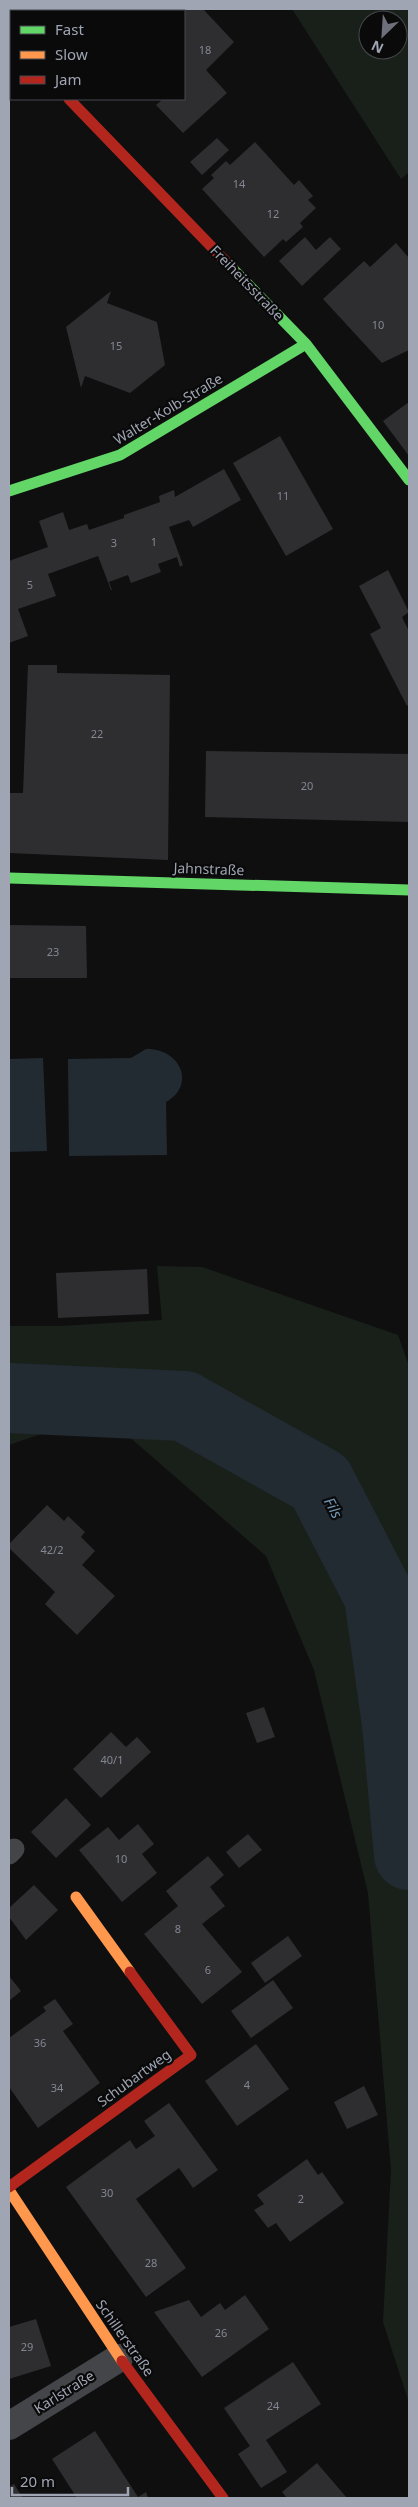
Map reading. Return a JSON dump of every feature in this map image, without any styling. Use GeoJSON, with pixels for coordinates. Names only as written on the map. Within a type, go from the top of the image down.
{"type":"FeatureCollection","features":[{"type":"Feature","properties":{"kind":"street","name":"Freiheitsstraße"},"geometry":{"type":"LineString","coordinates":[[70,100],[306,344],[409,480]]}},
{"type":"Feature","properties":{"kind":"street","name":"Walter-Kolb-Straße"},"geometry":{"type":"LineString","coordinates":[[9,491],[120,456],[306,344]]}},
{"type":"Feature","properties":{"kind":"street","name":"Jahnstraße"},"geometry":{"type":"LineString","coordinates":[[9,878],[409,890]]}},
{"type":"Feature","properties":{"kind":"street","name":"Schubartweg"},"geometry":{"type":"LineString","coordinates":[[9,2186],[191,2055],[76,1897]]}},
{"type":"Feature","properties":{"kind":"street","name":"Schillerstraße"},"geometry":{"type":"LineString","coordinates":[[9,2190],[118,2358],[224,2498]]}},
{"type":"Feature","properties":{"kind":"street","name":"Karlstraße"},"geometry":{"type":"LineString","coordinates":[[9,2426],[118,2358]]}},
{"type":"Feature","properties":{"kind":"shaded area"},"geometry":{"type":"Polygon","coordinates":[[[292,9],[409,9],[409,172],[401,179],[292,9]]]}},
{"type":"Feature","properties":{"kind":"shaded area"},"geometry":{"type":"Polygon","coordinates":[[[146,1049],[158,1050],[168,1054],[180,1069],[182,1077],[181,1086],[175,1095],[166,1102],[167,1155],[69,1156],[68,1059],[131,1058],[146,1049]]]}},
{"type":"Feature","properties":{"kind":"shaded area"},"geometry":{"type":"Polygon","coordinates":[[[43,1058],[47,1151],[9,1152],[9,1059],[43,1058]]]}},
{"type":"Feature","properties":{"kind":"shaded area"},"geometry":{"type":"Polygon","coordinates":[[[157,1266],[202,1267],[398,1335],[409,1366],[409,2403],[383,2322],[391,2170],[368,1893],[314,1670],[266,1556],[102,1413],[9,1445],[9,1326],[59,1326],[162,1320],[157,1266]]]}},
{"type":"Feature","properties":{"kind":"building"},"geometry":{"type":"Polygon","coordinates":[[[203,9],[234,42],[206,70],[227,93],[183,133],[156,105],[162,100],[185,100],[185,10],[142,10],[203,9]]]}},
{"type":"Feature","properties":{"kind":"building"},"geometry":{"type":"Polygon","coordinates":[[[217,138],[229,150],[202,175],[190,162],[217,138]]]}},
{"type":"Feature","properties":{"kind":"building"},"geometry":{"type":"Polygon","coordinates":[[[255,142],[294,185],[299,180],[313,196],[308,200],[316,208],[300,223],[303,227],[286,242],[283,239],[264,257],[202,189],[214,178],[211,175],[226,161],[230,165],[255,142]]]}},
{"type":"Feature","properties":{"kind":"building"},"geometry":{"type":"Polygon","coordinates":[[[305,237],[316,250],[330,237],[341,249],[302,286],[279,261],[305,237]]]}},
{"type":"Feature","properties":{"kind":"building"},"geometry":{"type":"Polygon","coordinates":[[[396,243],[409,258],[409,350],[382,363],[323,299],[364,261],[370,267],[396,243]]]}},
{"type":"Feature","properties":{"kind":"building"},"geometry":{"type":"Polygon","coordinates":[[[111,291],[107,303],[157,322],[165,365],[130,393],[85,376],[81,388],[66,327],[111,291]]]}},
{"type":"Feature","properties":{"kind":"building"},"geometry":{"type":"Polygon","coordinates":[[[409,402],[409,456],[383,421],[409,402]]]}},
{"type":"Feature","properties":{"kind":"building"},"geometry":{"type":"Polygon","coordinates":[[[280,436],[333,529],[286,556],[233,463],[280,436]]]}},
{"type":"Feature","properties":{"kind":"building"},"geometry":{"type":"Polygon","coordinates":[[[224,469],[241,500],[193,527],[189,520],[169,527],[183,565],[180,567],[177,557],[158,564],[161,572],[131,583],[128,575],[109,582],[112,590],[98,556],[48,574],[56,596],[18,609],[28,636],[9,643],[9,561],[48,547],[39,521],[63,512],[69,530],[87,524],[89,530],[124,518],[124,515],[160,502],[159,496],[174,490],[175,497],[224,469]]]}},
{"type":"Feature","properties":{"kind":"building"},"geometry":{"type":"Polygon","coordinates":[[[388,570],[409,612],[402,617],[409,631],[409,704],[407,706],[370,634],[381,628],[359,586],[388,570]]]}},
{"type":"Feature","properties":{"kind":"building"},"geometry":{"type":"Polygon","coordinates":[[[28,665],[57,665],[57,673],[170,675],[168,860],[9,853],[9,793],[23,793],[28,665]]]}},
{"type":"Feature","properties":{"kind":"building"},"geometry":{"type":"Polygon","coordinates":[[[206,751],[409,754],[409,822],[205,817],[206,751]]]}},
{"type":"Feature","properties":{"kind":"building"},"geometry":{"type":"Polygon","coordinates":[[[9,925],[86,926],[87,978],[9,978],[9,925]]]}},
{"type":"Feature","properties":{"kind":"building"},"geometry":{"type":"Polygon","coordinates":[[[147,1269],[149,1314],[58,1318],[56,1273],[147,1269]]]}},
{"type":"Feature","properties":{"kind":"building"},"geometry":{"type":"Polygon","coordinates":[[[47,1505],[64,1521],[68,1516],[85,1532],[81,1537],[95,1551],[82,1565],[115,1596],[77,1635],[45,1604],[55,1592],[9,1548],[9,1544],[47,1505]]]}},
{"type":"Feature","properties":{"kind":"building"},"geometry":{"type":"Polygon","coordinates":[[[264,1707],[275,1737],[257,1743],[246,1713],[264,1707]]]}},
{"type":"Feature","properties":{"kind":"building"},"geometry":{"type":"Polygon","coordinates":[[[111,1732],[126,1747],[137,1737],[151,1752],[101,1798],[73,1769],[111,1732]]]}},
{"type":"Feature","properties":{"kind":"building"},"geometry":{"type":"Polygon","coordinates":[[[66,1798],[91,1825],[56,1858],[31,1832],[66,1798]]]}},
{"type":"Feature","properties":{"kind":"building"},"geometry":{"type":"Polygon","coordinates":[[[138,1824],[154,1844],[142,1854],[157,1873],[122,1902],[79,1850],[108,1827],[119,1840],[138,1824]]]}},
{"type":"Feature","properties":{"kind":"building"},"geometry":{"type":"Polygon","coordinates":[[[248,1834],[262,1850],[239,1868],[226,1852],[248,1834]]]}},
{"type":"Feature","properties":{"kind":"building"},"geometry":{"type":"Polygon","coordinates":[[[208,1856],[224,1875],[210,1887],[225,1906],[202,1924],[242,1972],[202,2004],[144,1934],[178,1906],[166,1891],[208,1856]]]}},
{"type":"Feature","properties":{"kind":"building"},"geometry":{"type":"Polygon","coordinates":[[[34,1885],[58,1910],[26,1940],[9,1917],[9,1908],[34,1885]]]}},
{"type":"Feature","properties":{"kind":"building"},"geometry":{"type":"Polygon","coordinates":[[[288,1936],[302,1956],[265,1983],[251,1963],[288,1936]]]}},
{"type":"Feature","properties":{"kind":"building"},"geometry":{"type":"Polygon","coordinates":[[[9,1976],[21,1991],[9,2001],[9,1976]]]}},
{"type":"Feature","properties":{"kind":"building"},"geometry":{"type":"Polygon","coordinates":[[[273,1980],[293,2008],[251,2038],[231,2011],[273,1980]]]}},
{"type":"Feature","properties":{"kind":"building"},"geometry":{"type":"Polygon","coordinates":[[[55,1999],[73,2024],[63,2031],[100,2083],[38,2128],[9,2087],[9,2038],[46,2011],[43,2007],[55,1999]]]}},
{"type":"Feature","properties":{"kind":"building"},"geometry":{"type":"Polygon","coordinates":[[[256,2044],[289,2089],[237,2126],[205,2081],[256,2044]]]}},
{"type":"Feature","properties":{"kind":"building"},"geometry":{"type":"Polygon","coordinates":[[[364,2086],[378,2115],[347,2129],[334,2102],[364,2086]]]}},
{"type":"Feature","properties":{"kind":"building"},"geometry":{"type":"Polygon","coordinates":[[[169,2103],[218,2170],[193,2188],[179,2168],[136,2199],[186,2268],[146,2297],[66,2187],[130,2140],[136,2149],[155,2136],[144,2121],[169,2103]]]}},
{"type":"Feature","properties":{"kind":"building"},"geometry":{"type":"Polygon","coordinates":[[[307,2159],[318,2175],[322,2172],[344,2203],[290,2242],[276,2223],[268,2228],[254,2210],[264,2204],[257,2195],[307,2159]]]}},
{"type":"Feature","properties":{"kind":"building"},"geometry":{"type":"Polygon","coordinates":[[[245,2295],[269,2329],[202,2377],[154,2312],[189,2300],[201,2317],[220,2303],[225,2310],[245,2295]]]}},
{"type":"Feature","properties":{"kind":"building"},"geometry":{"type":"Polygon","coordinates":[[[36,2319],[51,2366],[9,2379],[9,2327],[36,2319]]]}},
{"type":"Feature","properties":{"kind":"building"},"geometry":{"type":"Polygon","coordinates":[[[293,2362],[321,2404],[266,2440],[287,2472],[261,2488],[238,2454],[250,2446],[224,2408],[293,2362]]]}},
{"type":"Feature","properties":{"kind":"building"},"geometry":{"type":"Polygon","coordinates":[[[95,2431],[138,2497],[146,2492],[148,2498],[77,2498],[52,2459],[95,2431]]]}},
{"type":"Feature","properties":{"kind":"building"},"geometry":{"type":"Polygon","coordinates":[[[317,2463],[347,2498],[287,2498],[282,2492],[317,2463]]]}},
{"type":"Feature","properties":{"kind":"building"},"geometry":{"type":"Polygon","coordinates":[[[14,2484],[23,2498],[9,2498],[9,2487],[14,2484]]]}},
{"type":"Feature","properties":{"kind":"waterway","name":"Fils"},"geometry":{"type":"LineString","coordinates":[[9,1398],[184,1406],[320,1482],[379,1596],[397,1724],[409,1855]]}},
{"type":"Feature","properties":{"kind":"traffic: fast"},"geometry":{"type":"LineString","coordinates":[[233,269],[306,344],[409,480]]}},
{"type":"Feature","properties":{"kind":"traffic: fast"},"geometry":{"type":"LineString","coordinates":[[9,491],[120,455],[306,344]]}},
{"type":"Feature","properties":{"kind":"traffic: fast"},"geometry":{"type":"LineString","coordinates":[[9,878],[409,890]]}},
{"type":"Feature","properties":{"kind":"traffic: slow"},"geometry":{"type":"LineString","coordinates":[[76,1897],[130,1972]]}},
{"type":"Feature","properties":{"kind":"traffic: slow"},"geometry":{"type":"LineString","coordinates":[[9,2190],[122,2361]]}},
{"type":"Feature","properties":{"kind":"traffic: jam"},"geometry":{"type":"LineString","coordinates":[[70,100],[233,269]]}},
{"type":"Feature","properties":{"kind":"traffic: jam"},"geometry":{"type":"LineString","coordinates":[[9,2187],[191,2055],[130,1972]]}},
{"type":"Feature","properties":{"kind":"traffic: jam"},"geometry":{"type":"LineString","coordinates":[[122,2361],[223,2498]]}}]}
